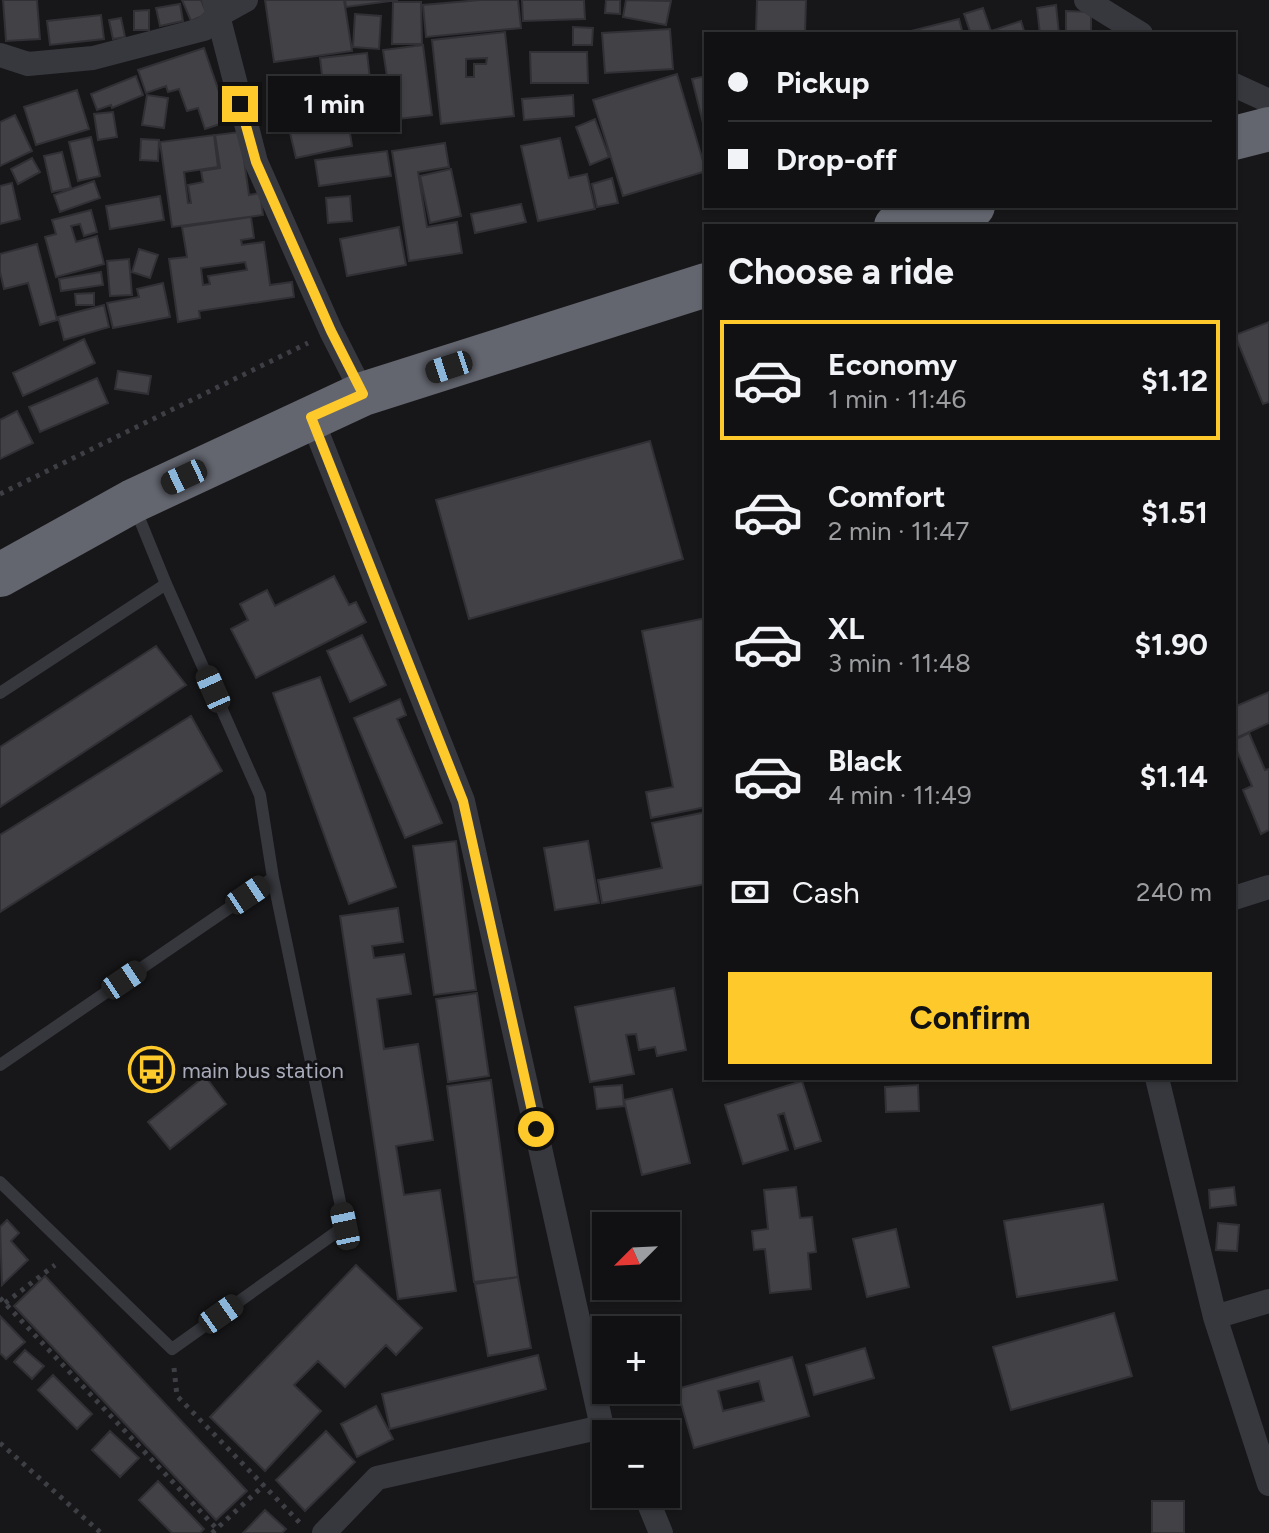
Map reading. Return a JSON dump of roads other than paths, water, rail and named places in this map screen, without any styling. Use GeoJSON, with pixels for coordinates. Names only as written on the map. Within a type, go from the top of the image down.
{"type":"FeatureCollection","features":[{"type":"Feature","properties":{"kind":"highway"},"geometry":{"type":"LineString","coordinates":[[1236,137],[1269,129]]}},
{"type":"Feature","properties":{"kind":"highway"},"geometry":{"type":"LineString","coordinates":[[904,224],[965,208]]}},
{"type":"Feature","properties":{"kind":"highway"},"geometry":{"type":"LineString","coordinates":[[0,575],[133,501],[363,394],[704,286]]}},
{"type":"Feature","properties":{"kind":"street"},"geometry":{"type":"LineString","coordinates":[[0,55],[28,64],[93,58],[204,29],[215,8],[246,0]]}},
{"type":"Feature","properties":{"kind":"street"},"geometry":{"type":"LineString","coordinates":[[1086,0],[1138,32]]}},
{"type":"Feature","properties":{"kind":"street"},"geometry":{"type":"LineString","coordinates":[[215,8],[256,162],[331,331],[363,394]]}},
{"type":"Feature","properties":{"kind":"street"},"geometry":{"type":"LineString","coordinates":[[1236,86],[1269,101]]}},
{"type":"Feature","properties":{"kind":"street"},"geometry":{"type":"LineString","coordinates":[[311,417],[463,801],[604,1420]]}},
{"type":"Feature","properties":{"kind":"street"},"geometry":{"type":"LineString","coordinates":[[1236,897],[1269,887]]}},
{"type":"Feature","properties":{"kind":"street"},"geometry":{"type":"LineString","coordinates":[[1157,1080],[1215,1317],[1269,1484]]}},
{"type":"Feature","properties":{"kind":"street"},"geometry":{"type":"LineString","coordinates":[[1215,1317],[1269,1301]]}},
{"type":"Feature","properties":{"kind":"street"},"geometry":{"type":"LineString","coordinates":[[324,1533],[377,1478],[592,1433]]}},
{"type":"Feature","properties":{"kind":"street"},"geometry":{"type":"LineString","coordinates":[[651,1508],[661,1533]]}},
{"type":"Feature","properties":{"kind":"lane"},"geometry":{"type":"LineString","coordinates":[[0,1182],[172,1349],[345,1226],[273,878],[260,795],[166,584],[133,501]]}},
{"type":"Feature","properties":{"kind":"lane"},"geometry":{"type":"LineString","coordinates":[[0,693],[166,584]]}},
{"type":"Feature","properties":{"kind":"lane"},"geometry":{"type":"LineString","coordinates":[[0,1065],[273,878]]}},
{"type":"Feature","properties":{"kind":"place","name":"main bus station"},"geometry":{"type":"Point","coordinates":[151,1070]}}]}
